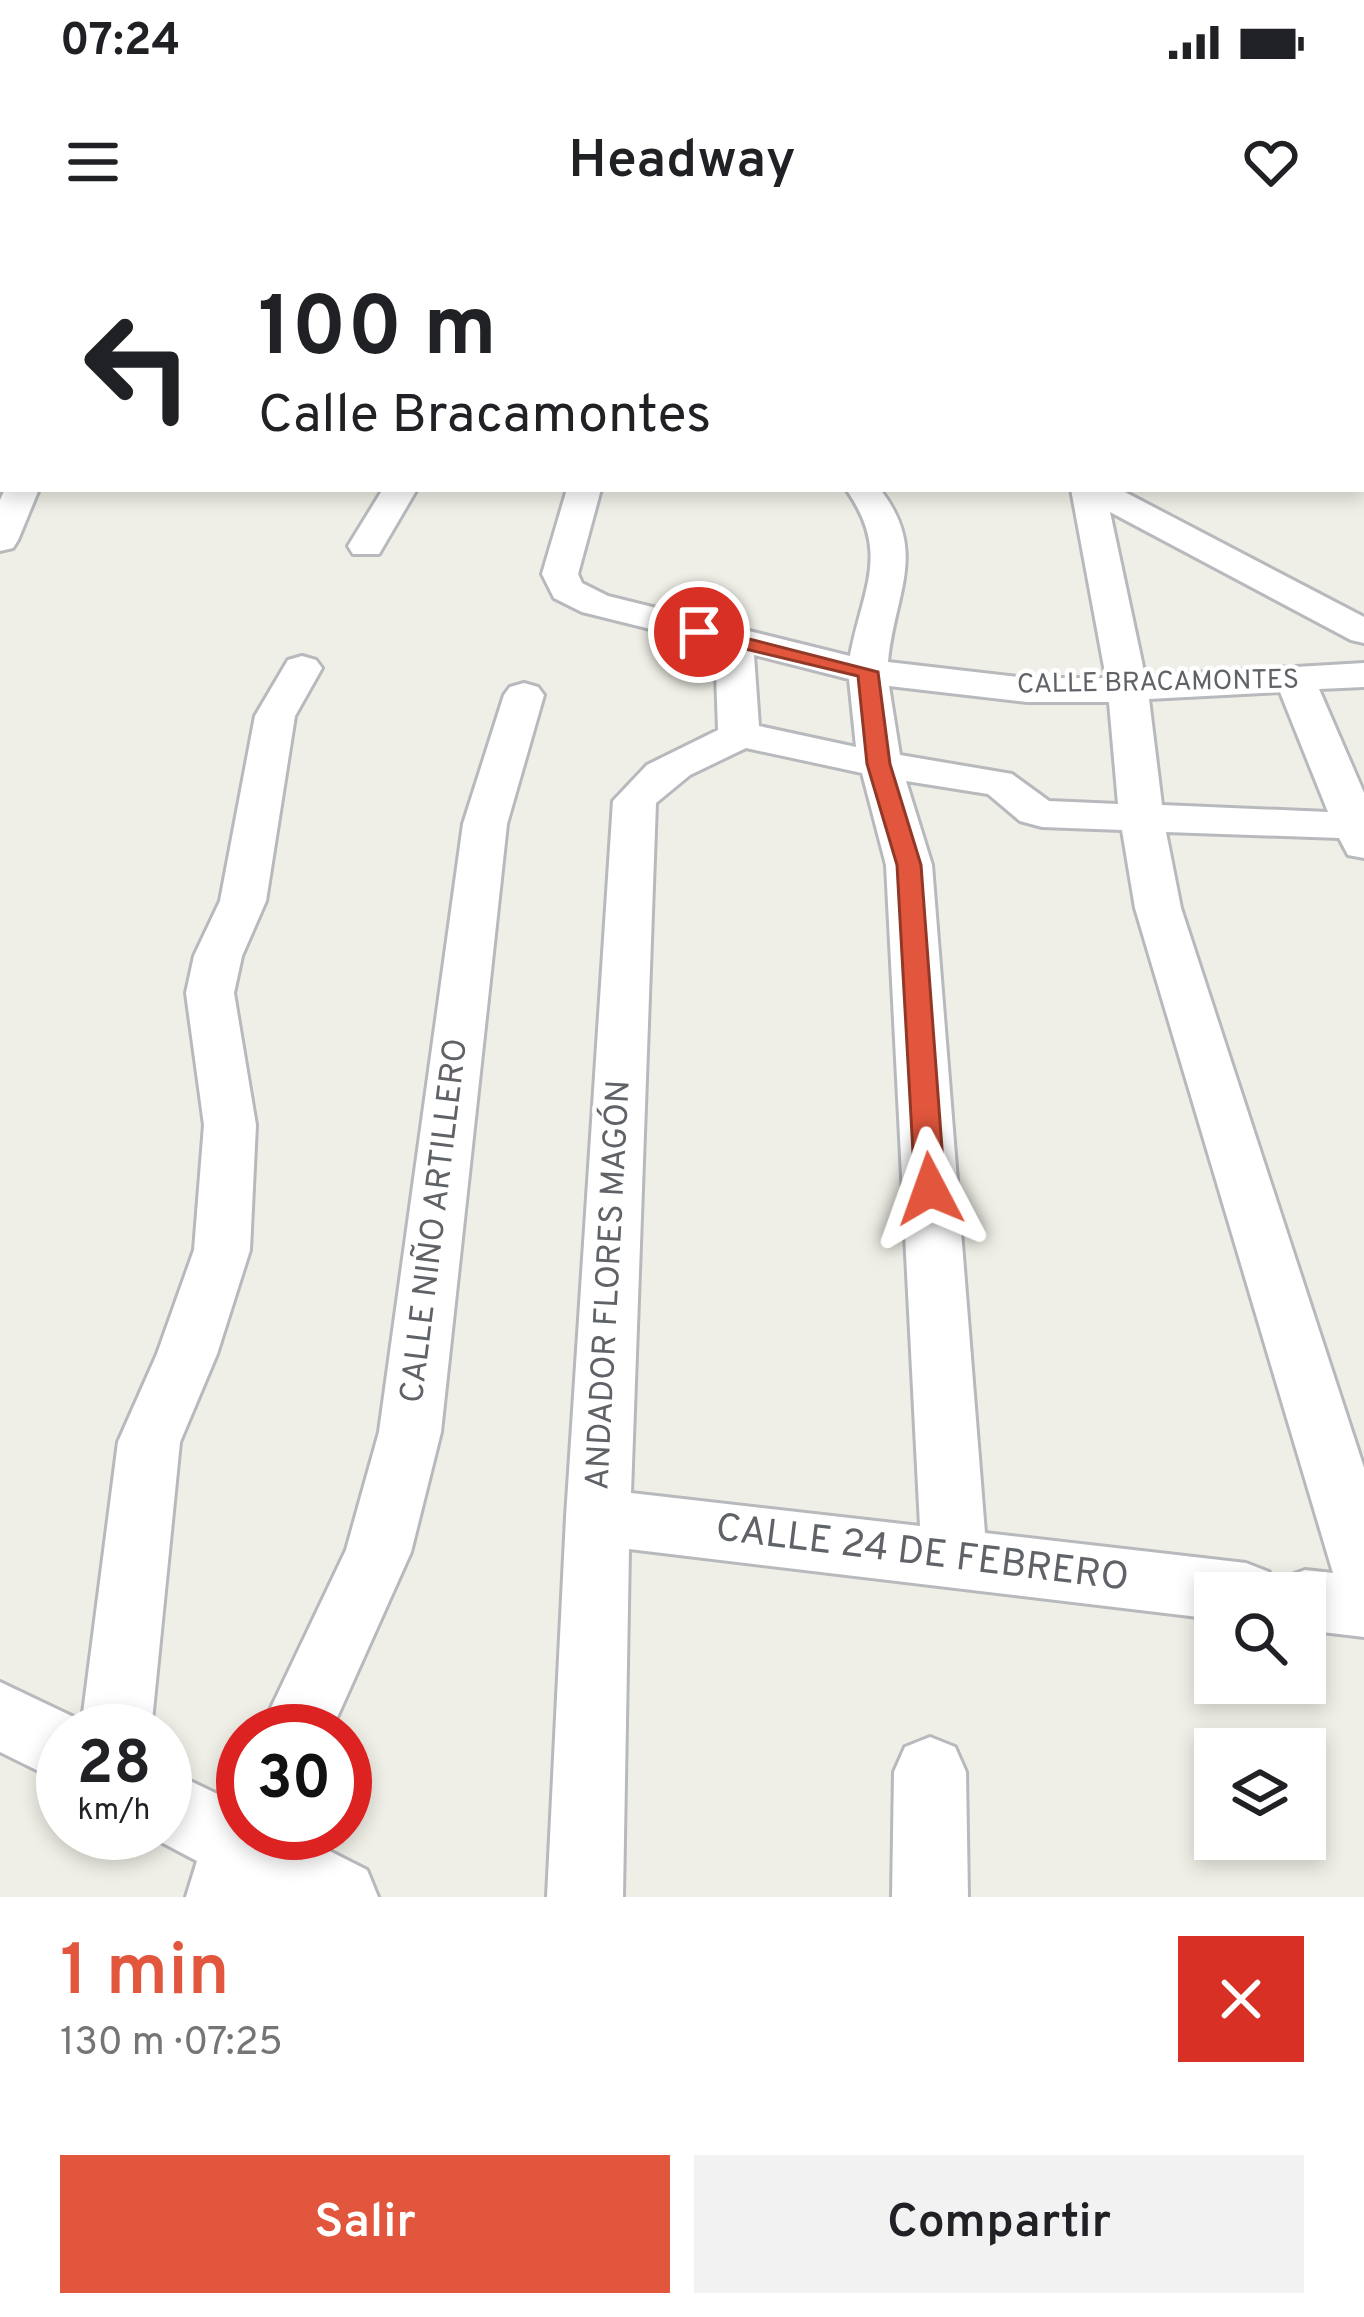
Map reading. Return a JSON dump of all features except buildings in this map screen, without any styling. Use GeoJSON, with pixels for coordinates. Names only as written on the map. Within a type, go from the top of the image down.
{"type":"FeatureCollection","features":[{"type":"Feature","properties":{"kind":"street"},"geometry":{"type":"LineString","coordinates":[[0,540],[21,492]]}},
{"type":"Feature","properties":{"kind":"street"},"geometry":{"type":"LineString","coordinates":[[366,546],[398,492]]}},
{"type":"Feature","properties":{"kind":"street","name":"CALLE BRACAMONTES"},"geometry":{"type":"LineString","coordinates":[[583,492],[560,574],[567,590],[595,604],[734,641],[868,672],[1027,690],[1364,675]]}},
{"type":"Feature","properties":{"kind":"street"},"geometry":{"type":"LineString","coordinates":[[865,492],[886,524],[887,576],[872,632],[868,672],[879,764],[909,865],[954,1558]]}},
{"type":"Feature","properties":{"kind":"street"},"geometry":{"type":"LineString","coordinates":[[1091,492],[1128,688],[1141,814],[1158,908],[1364,1569]]}},
{"type":"Feature","properties":{"kind":"street"},"geometry":{"type":"LineString","coordinates":[[1096,492],[1364,632]]}},
{"type":"Feature","properties":{"kind":"street"},"geometry":{"type":"LineString","coordinates":[[734,641],[739,734],[1008,786],[1024,807],[1042,814],[1141,814],[1361,832],[1296,681]]}},
{"type":"Feature","properties":{"kind":"street"},"geometry":{"type":"LineString","coordinates":[[119,1704],[149,1442],[187,1354],[222,1250],[230,1125],[210,993],[218,956],[243,901],[275,716],[302,668]]}},
{"type":"Feature","properties":{"kind":"street","name":"CALLE NIÑO ARTILLERO"},"geometry":{"type":"LineString","coordinates":[[308,1704],[378,1552],[410,1432],[485,824],[524,695]]}},
{"type":"Feature","properties":{"kind":"street","name":"ANDADOR FLORES MAGÓN"},"geometry":{"type":"LineString","coordinates":[[585,1897],[598,1517],[634,801],[653,777],[688,756],[724,746],[739,734]]}},
{"type":"Feature","properties":{"kind":"street","name":"CALLE 24 DE FEBRERO"},"geometry":{"type":"LineString","coordinates":[[598,1517],[1194,1587]]}},
{"type":"Feature","properties":{"kind":"street"},"geometry":{"type":"LineString","coordinates":[[1326,1602],[1364,1607]]}},
{"type":"Feature","properties":{"kind":"street"},"geometry":{"type":"LineString","coordinates":[[0,1714],[36,1734]]}},
{"type":"Feature","properties":{"kind":"street"},"geometry":{"type":"LineString","coordinates":[[930,1772],[930,1897]]}},
{"type":"Feature","properties":{"kind":"street"},"geometry":{"type":"LineString","coordinates":[[243,1860],[340,1897]]}},
{"type":"Feature","properties":{"kind":"route"},"geometry":{"type":"LineString","coordinates":[[699,632],[868,672],[879,764],[909,865],[930,1189]]}}]}
